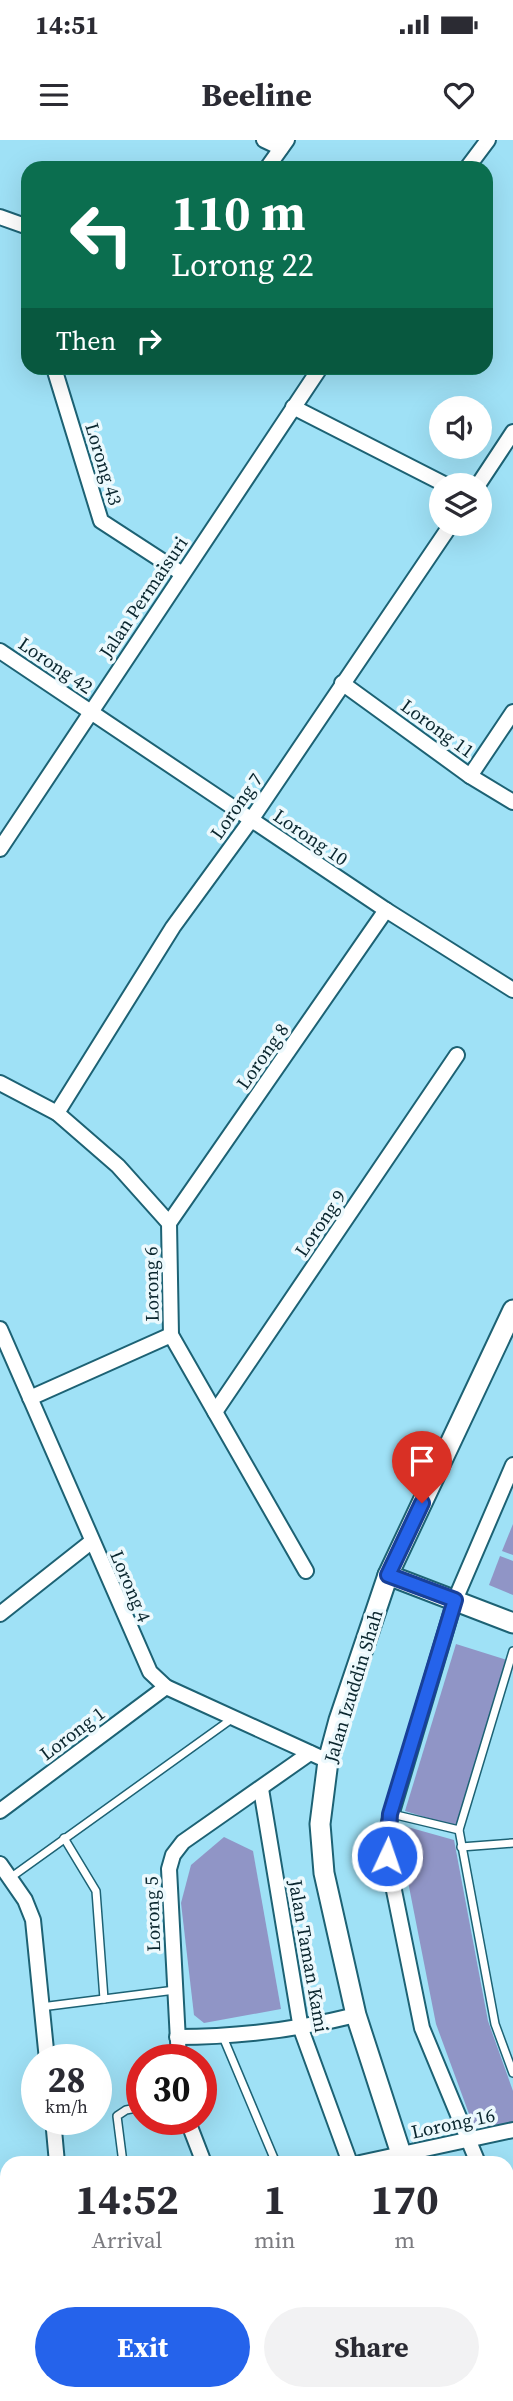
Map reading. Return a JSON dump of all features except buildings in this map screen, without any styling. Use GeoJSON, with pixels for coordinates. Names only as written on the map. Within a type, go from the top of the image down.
{"type":"FeatureCollection","features":[{"type":"Feature","properties":{"kind":"main road","name":"Jalan Izuddin Shah"},"geometry":{"type":"LineString","coordinates":[[401,2156],[356,2015],[324,1873],[320,1824],[328,1761],[388,1575],[513,1310]]}},
{"type":"Feature","properties":{"kind":"main road"},"geometry":{"type":"LineString","coordinates":[[388,1575],[513,1623]]}},
{"type":"Feature","properties":{"kind":"street"},"geometry":{"type":"LineString","coordinates":[[264,140],[284,144],[272,161]]}},
{"type":"Feature","properties":{"kind":"street"},"geometry":{"type":"LineString","coordinates":[[472,161],[488,140]]}},
{"type":"Feature","properties":{"kind":"street"},"geometry":{"type":"LineString","coordinates":[[0,217],[21,224]]}},
{"type":"Feature","properties":{"kind":"street","name":"Lorong 43"},"geometry":{"type":"LineString","coordinates":[[56,375],[101,521],[181,573]]}},
{"type":"Feature","properties":{"kind":"street","name":"Jalan Permaisuri"},"geometry":{"type":"LineString","coordinates":[[0,849],[312,375]]}},
{"type":"Feature","properties":{"kind":"street"},"geometry":{"type":"LineString","coordinates":[[293,407],[429,476]]}},
{"type":"Feature","properties":{"kind":"street"},"geometry":{"type":"LineString","coordinates":[[486,473],[513,432]]}},
{"type":"Feature","properties":{"kind":"street","name":"Lorong 7"},"geometry":{"type":"LineString","coordinates":[[57,1113],[173,927],[251,820],[443,536]]}},
{"type":"Feature","properties":{"kind":"street","name":"Lorong 42"},"geometry":{"type":"LineString","coordinates":[[0,651],[90,711]]}},
{"type":"Feature","properties":{"kind":"street","name":"Lorong 11"},"geometry":{"type":"LineString","coordinates":[[342,683],[470,776],[513,802]]}},
{"type":"Feature","properties":{"kind":"street","name":"Lorong 10"},"geometry":{"type":"LineString","coordinates":[[90,711],[386,910],[513,990]]}},
{"type":"Feature","properties":{"kind":"street"},"geometry":{"type":"LineString","coordinates":[[470,776],[513,712]]}},
{"type":"Feature","properties":{"kind":"street","name":"Lorong 8"},"geometry":{"type":"LineString","coordinates":[[169,1223],[386,910]]}},
{"type":"Feature","properties":{"kind":"street","name":"Lorong 9"},"geometry":{"type":"LineString","coordinates":[[215,1412],[457,1055]]}},
{"type":"Feature","properties":{"kind":"street","name":"Lorong 6"},"geometry":{"type":"LineString","coordinates":[[0,1083],[57,1113],[118,1166],[169,1223],[171,1335],[306,1571]]}},
{"type":"Feature","properties":{"kind":"street","name":"Lorong 4"},"geometry":{"type":"LineString","coordinates":[[0,1329],[143,1663],[166,1686],[328,1761]]}},
{"type":"Feature","properties":{"kind":"street"},"geometry":{"type":"LineString","coordinates":[[30,1398],[171,1335]]}},
{"type":"Feature","properties":{"kind":"street"},"geometry":{"type":"LineString","coordinates":[[475,2156],[422,2028],[387,1856],[390,1814],[455,1600],[509,1484],[513,1465]]}},
{"type":"Feature","properties":{"kind":"street"},"geometry":{"type":"LineString","coordinates":[[0,1614],[92,1542]]}},
{"type":"Feature","properties":{"kind":"street","name":"Lorong 1"},"geometry":{"type":"LineString","coordinates":[[0,1811],[166,1686]]}},
{"type":"Feature","properties":{"kind":"street","name":"Lorong 5"},"geometry":{"type":"LineString","coordinates":[[178,2044],[169,1869],[173,1855],[183,1842],[310,1753]]}},
{"type":"Feature","properties":{"kind":"street","name":"Jalan Taman Kami"},"geometry":{"type":"LineString","coordinates":[[261,1789],[300,2029],[347,2156]]}},
{"type":"Feature","properties":{"kind":"street"},"geometry":{"type":"LineString","coordinates":[[0,1864],[25,1900],[33,1920],[45,2044]]}},
{"type":"Feature","properties":{"kind":"street"},"geometry":{"type":"LineString","coordinates":[[177,2037],[223,2037],[300,2029],[356,2015]]}},
{"type":"Feature","properties":{"kind":"street","name":"Lorong 16"},"geometry":{"type":"LineString","coordinates":[[409,2156],[513,2130]]}},
{"type":"Feature","properties":{"kind":"street"},"geometry":{"type":"LineString","coordinates":[[54,2135],[56,2156]]}},
{"type":"Feature","properties":{"kind":"street"},"geometry":{"type":"LineString","coordinates":[[193,2135],[201,2156]]}},
{"type":"Feature","properties":{"kind":"lane"},"geometry":{"type":"LineString","coordinates":[[513,1651],[459,1830],[495,2024],[513,2073]]}},
{"type":"Feature","properties":{"kind":"lane"},"geometry":{"type":"LineString","coordinates":[[10,1878],[234,1718]]}},
{"type":"Feature","properties":{"kind":"lane"},"geometry":{"type":"LineString","coordinates":[[390,1814],[459,1830]]}},
{"type":"Feature","properties":{"kind":"lane"},"geometry":{"type":"LineString","coordinates":[[64,1838],[96,1891],[104,1999]]}},
{"type":"Feature","properties":{"kind":"lane"},"geometry":{"type":"LineString","coordinates":[[461,1847],[513,1843]]}},
{"type":"Feature","properties":{"kind":"lane"},"geometry":{"type":"LineString","coordinates":[[41,2007],[175,1990]]}},
{"type":"Feature","properties":{"kind":"lane"},"geometry":{"type":"LineString","coordinates":[[223,2037],[273,2156]]}},
{"type":"Feature","properties":{"kind":"lane"},"geometry":{"type":"LineString","coordinates":[[121,2156],[117,2116],[126,2110]]}},
{"type":"Feature","properties":{"kind":"route"},"geometry":{"type":"LineString","coordinates":[[387,1856],[390,1814],[455,1600],[388,1575],[422,1503]]}}]}
